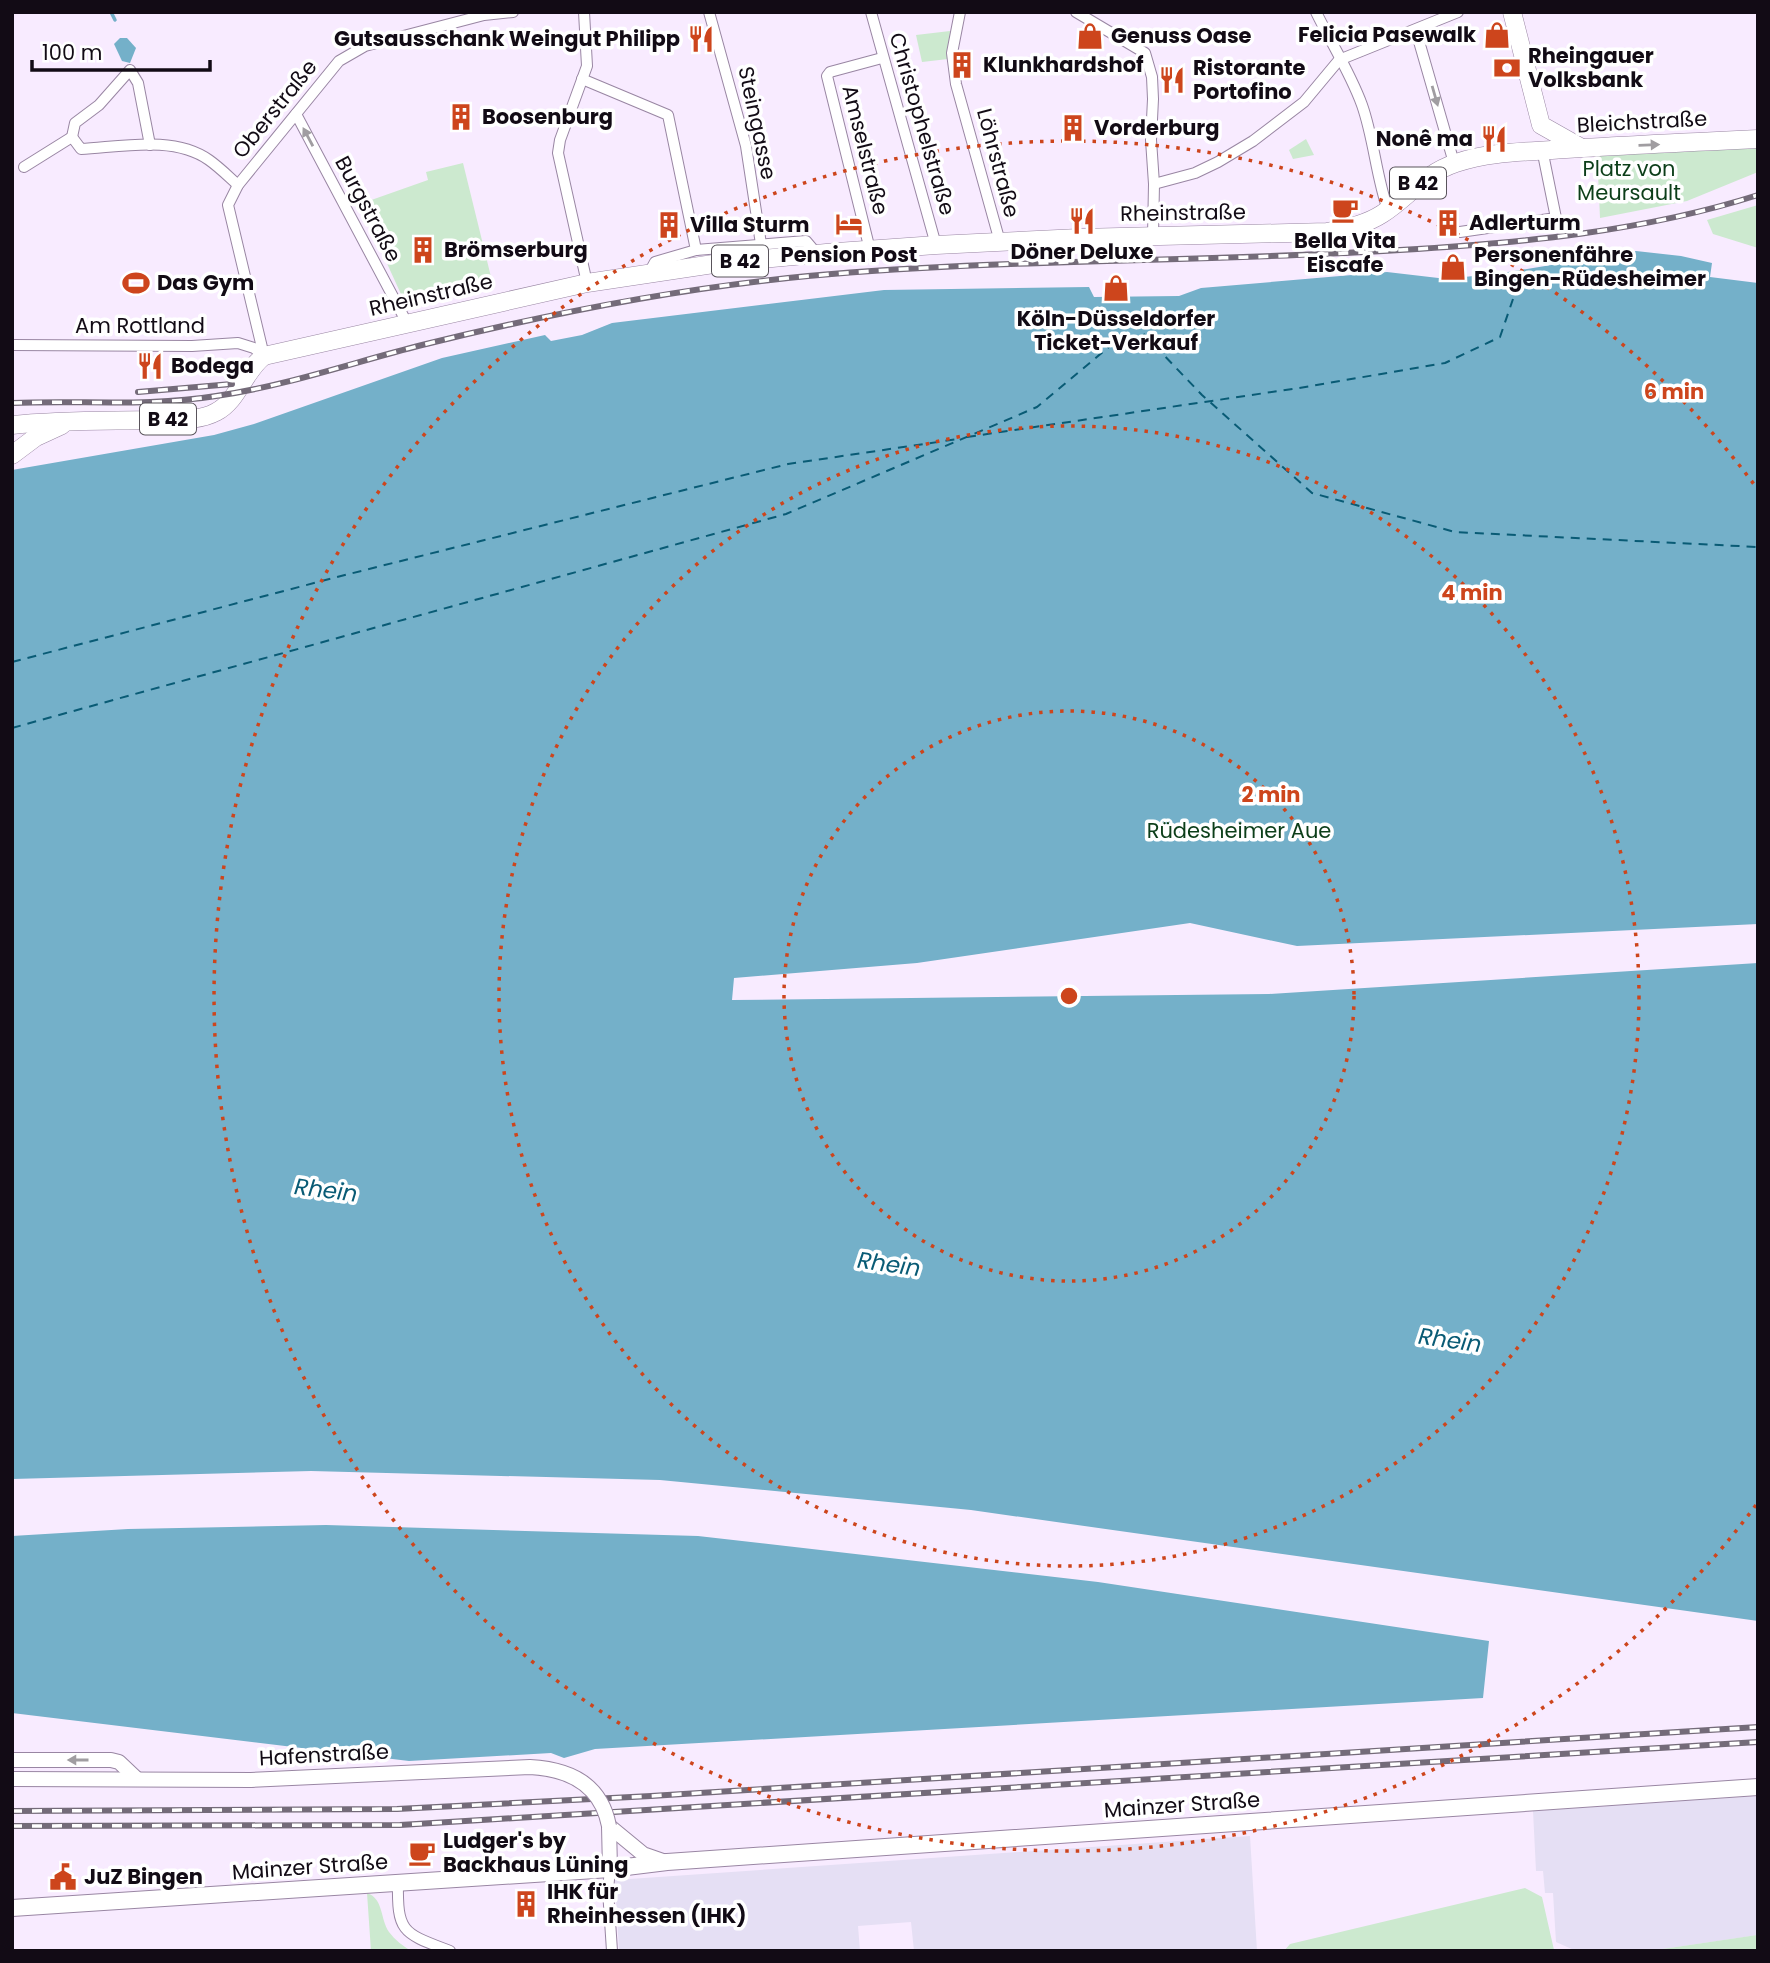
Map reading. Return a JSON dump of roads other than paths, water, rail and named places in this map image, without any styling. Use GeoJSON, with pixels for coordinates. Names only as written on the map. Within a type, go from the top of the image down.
{"type":"FeatureCollection","features":[{"type":"Feature","properties":{"kind":"main road"},"geometry":{"type":"LineString","coordinates":[[1512,12],[1541,124],[1535,150]]}},
{"type":"Feature","properties":{"kind":"main road"},"geometry":{"type":"LineString","coordinates":[[1541,124],[1580,148]]}},
{"type":"Feature","properties":{"kind":"main road","name":"Bleichstraße"},"geometry":{"type":"LineString","coordinates":[[1535,150],[1758,139]]}},
{"type":"Feature","properties":{"kind":"main road","name":"Rheinstraße"},"geometry":{"type":"LineString","coordinates":[[264,356],[587,283],[649,272],[817,254],[936,245],[1326,232],[1362,224],[1388,210],[1424,178],[1454,163],[1535,150]]}},
{"type":"Feature","properties":{"kind":"main road","name":"B 42"},"geometry":{"type":"LineString","coordinates":[[12,425],[181,419],[213,414],[230,401],[252,366],[264,356]]}},
{"type":"Feature","properties":{"kind":"main road","name":"B 42"},"geometry":{"type":"LineString","coordinates":[[12,454],[46,431],[68,422]]}},
{"type":"Feature","properties":{"kind":"main road","name":"Mainzer Straße"},"geometry":{"type":"LineString","coordinates":[[12,1908],[610,1869],[1758,1787]]}},
{"type":"Feature","properties":{"kind":"street","name":"Oberstraße"},"geometry":{"type":"LineString","coordinates":[[264,356],[228,205],[238,185],[339,61],[365,46],[484,15],[513,12]]}},
{"type":"Feature","properties":{"kind":"street"},"geometry":{"type":"LineString","coordinates":[[584,12],[587,66],[559,140],[558,153],[587,283]]}},
{"type":"Feature","properties":{"kind":"street","name":"Steingasse"},"geometry":{"type":"LineString","coordinates":[[709,12],[746,146],[761,244]]}},
{"type":"Feature","properties":{"kind":"street","name":"Christophelstraße"},"geometry":{"type":"LineString","coordinates":[[871,12],[936,245]]}},
{"type":"Feature","properties":{"kind":"street","name":"Löhrstraße"},"geometry":{"type":"LineString","coordinates":[[960,12],[952,53],[956,84],[1000,242]]}},
{"type":"Feature","properties":{"kind":"street"},"geometry":{"type":"LineString","coordinates":[[1076,12],[1145,53],[1152,76],[1153,236]]}},
{"type":"Feature","properties":{"kind":"street"},"geometry":{"type":"LineString","coordinates":[[1315,12],[1351,78],[1362,107],[1378,182],[1388,210]]}},
{"type":"Feature","properties":{"kind":"street"},"geometry":{"type":"LineString","coordinates":[[1154,184],[1195,173],[1252,141],[1304,102],[1339,60],[1458,12]]}},
{"type":"Feature","properties":{"kind":"street"},"geometry":{"type":"LineString","coordinates":[[1416,31],[1454,163]]}},
{"type":"Feature","properties":{"kind":"street","name":"Amselstraße"},"geometry":{"type":"LineString","coordinates":[[870,250],[827,76],[830,72],[882,58]]}},
{"type":"Feature","properties":{"kind":"street"},"geometry":{"type":"LineString","coordinates":[[24,167],[72,137],[75,123],[99,105],[130,70],[138,83],[150,145]]}},
{"type":"Feature","properties":{"kind":"street"},"geometry":{"type":"LineString","coordinates":[[582,79],[668,115],[696,250]]}},
{"type":"Feature","properties":{"kind":"street","name":"Burgstraße"},"geometry":{"type":"LineString","coordinates":[[296,114],[407,323]]}},
{"type":"Feature","properties":{"kind":"street"},"geometry":{"type":"LineString","coordinates":[[72,137],[81,149],[150,145],[177,147],[198,153],[238,185]]}},
{"type":"Feature","properties":{"kind":"street"},"geometry":{"type":"LineString","coordinates":[[1460,232],[1556,218],[1535,150]]}},
{"type":"Feature","properties":{"kind":"street","name":"Rheinstraße"},"geometry":{"type":"LineString","coordinates":[[649,272],[655,262],[696,250],[806,241],[817,254]]}},
{"type":"Feature","properties":{"kind":"street","name":"Am Rottland"},"geometry":{"type":"LineString","coordinates":[[12,345],[192,346],[238,343],[254,348],[264,356]]}},
{"type":"Feature","properties":{"kind":"street"},"geometry":{"type":"LineString","coordinates":[[12,1760],[111,1760],[119,1762],[137,1779]]}},
{"type":"Feature","properties":{"kind":"street","name":"Hafenstraße"},"geometry":{"type":"LineString","coordinates":[[12,1779],[251,1780],[530,1767],[555,1769],[573,1775],[586,1785],[607,1815],[610,1869]]}},
{"type":"Feature","properties":{"kind":"street","name":"Hafenstraße"},"geometry":{"type":"LineString","coordinates":[[609,1826],[643,1854],[667,1863]]}},
{"type":"Feature","properties":{"kind":"street"},"geometry":{"type":"LineString","coordinates":[[610,1869],[608,1890],[612,1951]]}},
{"type":"Feature","properties":{"kind":"street"},"geometry":{"type":"LineString","coordinates":[[398,1882],[398,1913],[404,1929],[413,1936],[450,1951]]}},
{"type":"Feature","properties":{"kind":"water"},"geometry":{"type":"Polygon","coordinates":[[[120,38],[127,38],[136,48],[130,63],[122,61],[114,44],[120,38]]]}},
{"type":"Feature","properties":{"kind":"water","name":"Rhein"},"geometry":{"type":"Polygon","coordinates":[[[1636,251],[1712,263],[1710,277],[1758,283],[1758,924],[1297,946],[1190,923],[917,963],[734,978],[732,1000],[1269,994],[1758,963],[1758,1621],[971,1510],[660,1480],[311,1471],[12,1479],[12,470],[214,435],[254,424],[442,358],[545,335],[551,341],[582,335],[612,323],[884,290],[1089,287],[1094,297],[1179,296],[1201,288],[1387,272],[1447,279],[1636,251]]]}},
{"type":"Feature","properties":{"kind":"water"},"geometry":{"type":"Polygon","coordinates":[[[326,1525],[698,1536],[1098,1582],[1489,1641],[1483,1698],[595,1749],[564,1758],[551,1753],[409,1761],[12,1713],[12,1536],[128,1529],[326,1525]]]}},
{"type":"Feature","properties":{"kind":"waterway"},"geometry":{"type":"LineString","coordinates":[[111,12],[115,20]]}},
{"type":"Feature","properties":{"kind":"railway"},"geometry":{"type":"LineString","coordinates":[[12,403],[140,402],[242,392],[513,324],[604,305],[742,283],[941,267],[1323,254],[1490,244],[1625,227],[1714,208],[1758,195]]}},
{"type":"Feature","properties":{"kind":"railway"},"geometry":{"type":"LineString","coordinates":[[138,392],[232,384]]}},
{"type":"Feature","properties":{"kind":"railway"},"geometry":{"type":"LineString","coordinates":[[12,1811],[397,1809],[651,1796],[1758,1727]]}},
{"type":"Feature","properties":{"kind":"railway"},"geometry":{"type":"LineString","coordinates":[[12,1826],[400,1825],[1758,1742]]}},
{"type":"Feature","properties":{"kind":"place","name":"Felicia Pasewalk"},"geometry":{"type":"Point","coordinates":[1497,35]}},
{"type":"Feature","properties":{"kind":"place","name":"Genuss Oase"},"geometry":{"type":"Point","coordinates":[1090,36]}},
{"type":"Feature","properties":{"kind":"place","name":"Gutsausschank Weingut Philipp"},"geometry":{"type":"Point","coordinates":[701,39]}},
{"type":"Feature","properties":{"kind":"place","name":"Klunkhardshof"},"geometry":{"type":"Point","coordinates":[962,65]}},
{"type":"Feature","properties":{"kind":"place","name":"Rheingauer Volksbank"},"geometry":{"type":"Point","coordinates":[1507,68]}},
{"type":"Feature","properties":{"kind":"place","name":"Ristorante Portofino"},"geometry":{"type":"Point","coordinates":[1172,80]}},
{"type":"Feature","properties":{"kind":"place","name":"Boosenburg"},"geometry":{"type":"Point","coordinates":[461,117]}},
{"type":"Feature","properties":{"kind":"place","name":"Vorderburg"},"geometry":{"type":"Point","coordinates":[1073,128]}},
{"type":"Feature","properties":{"kind":"place","name":"Nonê ma"},"geometry":{"type":"Point","coordinates":[1494,139]}},
{"type":"Feature","properties":{"kind":"place","name":"Bella Vita Eiscafe"},"geometry":{"type":"Point","coordinates":[1345,210]}},
{"type":"Feature","properties":{"kind":"place","name":"Döner Deluxe"},"geometry":{"type":"Point","coordinates":[1082,221]}},
{"type":"Feature","properties":{"kind":"place","name":"Adlerturm"},"geometry":{"type":"Point","coordinates":[1448,223]}},
{"type":"Feature","properties":{"kind":"place","name":"Pension Post"},"geometry":{"type":"Point","coordinates":[849,224]}},
{"type":"Feature","properties":{"kind":"place","name":"Villa Sturm"},"geometry":{"type":"Point","coordinates":[669,225]}},
{"type":"Feature","properties":{"kind":"place","name":"Brömserburg"},"geometry":{"type":"Point","coordinates":[423,250]}},
{"type":"Feature","properties":{"kind":"place","name":"Personenfähre Bingen-Rüdesheimer"},"geometry":{"type":"Point","coordinates":[1453,267]}},
{"type":"Feature","properties":{"kind":"place","name":"Das Gym"},"geometry":{"type":"Point","coordinates":[136,283]}},
{"type":"Feature","properties":{"kind":"place","name":"Köln-Düsseldorfer Ticket-Verkauf"},"geometry":{"type":"Point","coordinates":[1116,288]}},
{"type":"Feature","properties":{"kind":"place","name":"Bodega"},"geometry":{"type":"Point","coordinates":[150,366]}},
{"type":"Feature","properties":{"kind":"place","name":"Ludger's by Backhaus Lüning"},"geometry":{"type":"Point","coordinates":[422,1853]}},
{"type":"Feature","properties":{"kind":"place","name":"JuZ Bingen"},"geometry":{"type":"Point","coordinates":[63,1877]}},
{"type":"Feature","properties":{"kind":"place","name":"IHK für Rheinhessen (IHK)"},"geometry":{"type":"Point","coordinates":[526,1904]}},
{"type":"Feature","properties":{"kind":"park label","name":"Platz von Meursault"},"geometry":{"type":"Point","coordinates":[1629,181]}},
{"type":"Feature","properties":{"kind":"park label","name":"Rüdesheimer Aue"},"geometry":{"type":"Point","coordinates":[1239,831]}}]}
